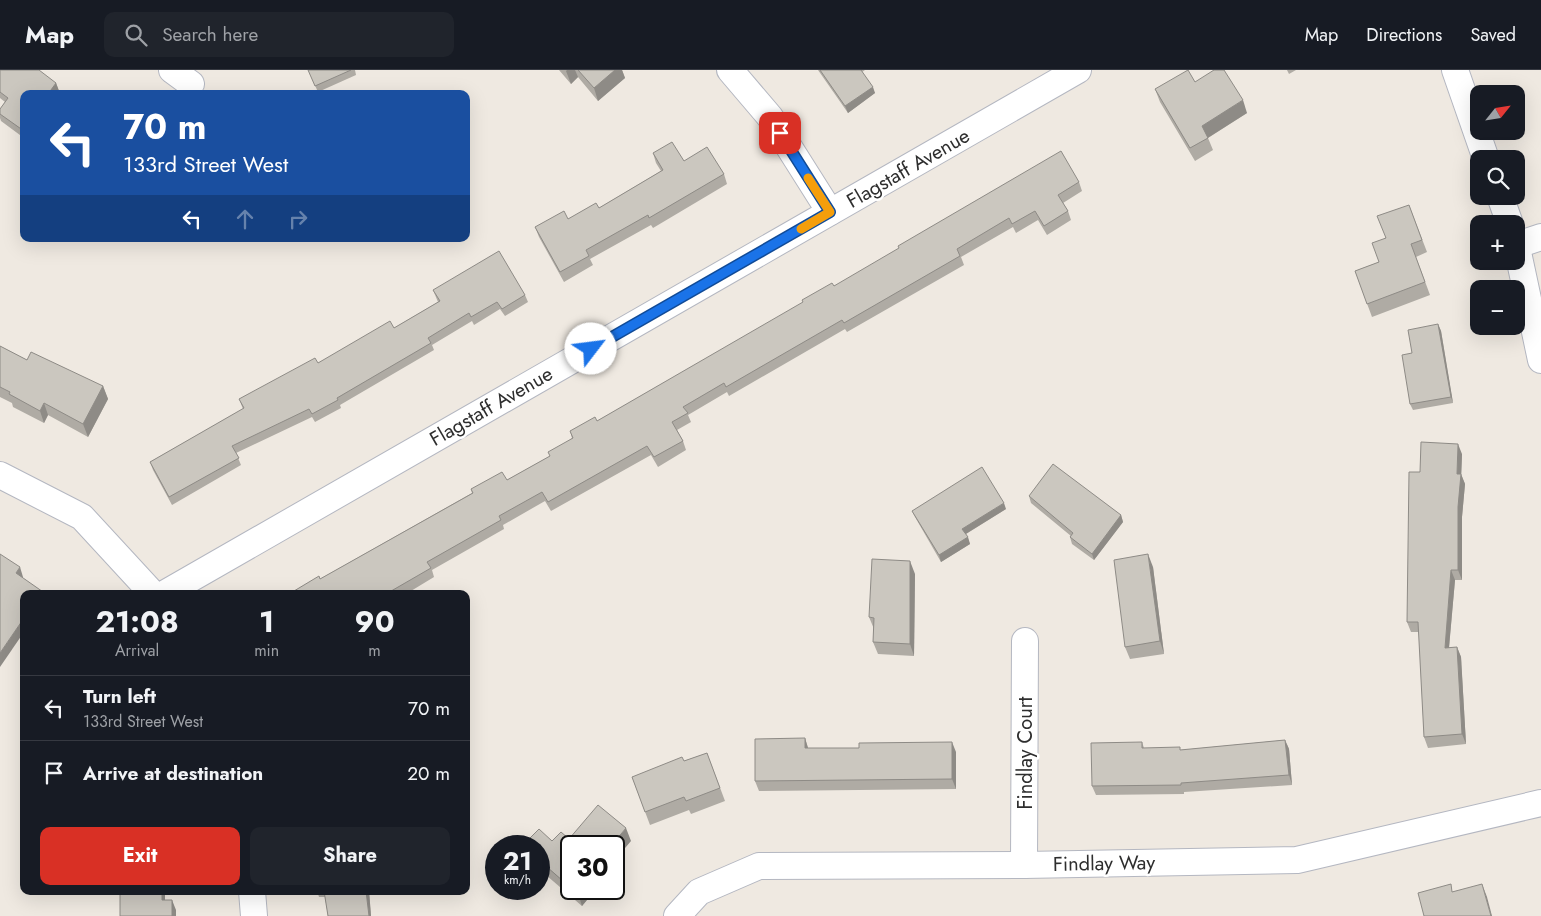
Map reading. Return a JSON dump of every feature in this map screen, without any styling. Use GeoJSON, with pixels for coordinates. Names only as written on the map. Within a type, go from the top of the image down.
{"type":"FeatureCollection","features":[{"type":"Feature","properties":{"kind":"street"},"geometry":{"type":"LineString","coordinates":[[730,70],[770,117],[830,212]]}},
{"type":"Feature","properties":{"kind":"street","name":"Flagstaff Avenue"},"geometry":{"type":"LineString","coordinates":[[171,590],[1078,70]]}},
{"type":"Feature","properties":{"kind":"street"},"geometry":{"type":"LineString","coordinates":[[1455,70],[1483,150]]}},
{"type":"Feature","properties":{"kind":"street"},"geometry":{"type":"LineString","coordinates":[[1525,262],[1541,360]]}},
{"type":"Feature","properties":{"kind":"street"},"geometry":{"type":"LineString","coordinates":[[0,475],[82,517],[150,590]]}},
{"type":"Feature","properties":{"kind":"street","name":"Findlay Court"},"geometry":{"type":"LineString","coordinates":[[1024,865],[1025,641]]}},
{"type":"Feature","properties":{"kind":"street","name":"Findlay Way"},"geometry":{"type":"LineString","coordinates":[[677,916],[699,892],[759,866],[1024,865],[1297,860],[1541,803]]}},
{"type":"Feature","properties":{"kind":"street"},"geometry":{"type":"LineString","coordinates":[[252,895],[254,916]]}},
{"type":"Feature","properties":{"kind":"building"},"geometry":{"type":"Polygon","coordinates":[[[0,70],[39,70],[56,83],[51,90],[20,90],[20,128],[0,114],[0,109],[8,98],[0,92],[0,70]]]}},
{"type":"Feature","properties":{"kind":"building"},"geometry":{"type":"Polygon","coordinates":[[[308,70],[351,70],[315,86],[308,70]]]}},
{"type":"Feature","properties":{"kind":"building"},"geometry":{"type":"Polygon","coordinates":[[[578,70],[615,70],[594,88],[578,70]]]}},
{"type":"Feature","properties":{"kind":"building"},"geometry":{"type":"Polygon","coordinates":[[[820,70],[861,70],[873,87],[845,106],[820,70]]]}},
{"type":"Feature","properties":{"kind":"building"},"geometry":{"type":"Polygon","coordinates":[[[1188,70],[1195,82],[1214,70],[1224,70],[1243,100],[1202,126],[1208,138],[1190,148],[1155,89],[1188,70]]]}},
{"type":"Feature","properties":{"kind":"building"},"geometry":{"type":"Polygon","coordinates":[[[672,142],[684,161],[707,147],[724,174],[649,218],[648,215],[586,250],[589,256],[560,272],[535,227],[564,211],[568,219],[596,203],[599,208],[663,170],[653,153],[672,142]]]}},
{"type":"Feature","properties":{"kind":"building"},"geometry":{"type":"Polygon","coordinates":[[[1061,151],[1079,182],[1058,195],[1068,211],[1044,226],[1035,211],[1012,224],[1009,218],[957,249],[960,256],[844,323],[842,320],[726,387],[724,383],[683,407],[688,413],[672,422],[683,441],[654,457],[647,446],[548,502],[542,492],[499,516],[501,520],[427,562],[431,568],[393,590],[296,590],[319,576],[320,579],[473,493],[471,489],[502,472],[507,480],[550,456],[548,452],[573,438],[570,431],[595,417],[597,421],[803,302],[802,300],[832,283],[834,286],[899,248],[898,246],[1061,151]]]}},
{"type":"Feature","properties":{"kind":"building"},"geometry":{"type":"Polygon","coordinates":[[[1409,205],[1422,240],[1411,244],[1425,282],[1367,304],[1355,271],[1379,262],[1372,243],[1386,238],[1377,216],[1409,205]]]}},
{"type":"Feature","properties":{"kind":"building"},"geometry":{"type":"Polygon","coordinates":[[[499,251],[525,295],[502,309],[497,302],[471,317],[469,313],[428,338],[431,343],[337,398],[338,400],[312,414],[309,409],[232,446],[239,458],[169,497],[150,462],[244,408],[239,399],[315,358],[318,363],[390,321],[394,328],[440,301],[433,290],[499,251]]]}},
{"type":"Feature","properties":{"kind":"building"},"geometry":{"type":"Polygon","coordinates":[[[1438,324],[1451,397],[1410,404],[1402,355],[1412,353],[1408,330],[1438,324]]]}},
{"type":"Feature","properties":{"kind":"building"},"geometry":{"type":"Polygon","coordinates":[[[0,346],[27,360],[31,352],[103,386],[83,424],[44,403],[40,411],[0,387],[0,346]]]}},
{"type":"Feature","properties":{"kind":"building"},"geometry":{"type":"Polygon","coordinates":[[[1421,442],[1458,444],[1457,474],[1461,474],[1458,507],[1458,570],[1451,570],[1445,648],[1457,647],[1462,734],[1424,737],[1418,622],[1407,622],[1409,472],[1420,472],[1421,442]]]}},
{"type":"Feature","properties":{"kind":"building"},"geometry":{"type":"Polygon","coordinates":[[[1053,464],[1121,515],[1092,554],[1070,537],[1073,533],[1029,496],[1053,464]]]}},
{"type":"Feature","properties":{"kind":"building"},"geometry":{"type":"Polygon","coordinates":[[[982,467],[1004,503],[962,529],[968,537],[939,555],[912,511],[982,467]]]}},
{"type":"Feature","properties":{"kind":"building"},"geometry":{"type":"Polygon","coordinates":[[[0,554],[20,567],[16,573],[40,590],[20,590],[20,624],[0,653],[0,554]]]}},
{"type":"Feature","properties":{"kind":"building"},"geometry":{"type":"Polygon","coordinates":[[[1148,554],[1160,641],[1125,647],[1114,560],[1148,554]]]}},
{"type":"Feature","properties":{"kind":"building"},"geometry":{"type":"Polygon","coordinates":[[[872,559],[910,561],[910,644],[873,642],[874,618],[869,617],[872,559]]]}},
{"type":"Feature","properties":{"kind":"building"},"geometry":{"type":"Polygon","coordinates":[[[805,738],[805,748],[859,748],[859,743],[952,742],[952,779],[755,781],[755,739],[805,738]]]}},
{"type":"Feature","properties":{"kind":"building"},"geometry":{"type":"Polygon","coordinates":[[[1285,740],[1289,775],[1181,783],[1181,785],[1092,786],[1091,743],[1142,742],[1142,748],[1180,747],[1180,750],[1285,740]]]}},
{"type":"Feature","properties":{"kind":"building"},"geometry":{"type":"Polygon","coordinates":[[[707,753],[720,788],[686,801],[684,797],[645,812],[632,777],[682,757],[684,761],[707,753]]]}},
{"type":"Feature","properties":{"kind":"building"},"geometry":{"type":"Polygon","coordinates":[[[598,805],[626,828],[620,835],[572,835],[598,805]]]}},
{"type":"Feature","properties":{"kind":"building"},"geometry":{"type":"Polygon","coordinates":[[[539,829],[546,835],[533,835],[539,829]]]}},
{"type":"Feature","properties":{"kind":"building"},"geometry":{"type":"Polygon","coordinates":[[[561,832],[564,835],[560,835],[560,878],[550,870],[550,839],[552,841],[561,832]]]}},
{"type":"Feature","properties":{"kind":"building"},"geometry":{"type":"Polygon","coordinates":[[[1451,884],[1452,892],[1482,884],[1491,916],[1424,916],[1418,893],[1451,884]]]}},
{"type":"Feature","properties":{"kind":"building"},"geometry":{"type":"Polygon","coordinates":[[[120,895],[162,895],[162,900],[172,900],[172,916],[120,916],[120,895]]]}},
{"type":"Feature","properties":{"kind":"building"},"geometry":{"type":"Polygon","coordinates":[[[325,895],[366,895],[369,916],[328,916],[325,895]]]}},
{"type":"Feature","properties":{"kind":"slow traffic"},"geometry":{"type":"LineString","coordinates":[[801,229],[830,212],[808,178]]}},
{"type":"Feature","properties":{"kind":"route"},"geometry":{"type":"LineString","coordinates":[[591,349],[830,212],[780,133]]}}]}
